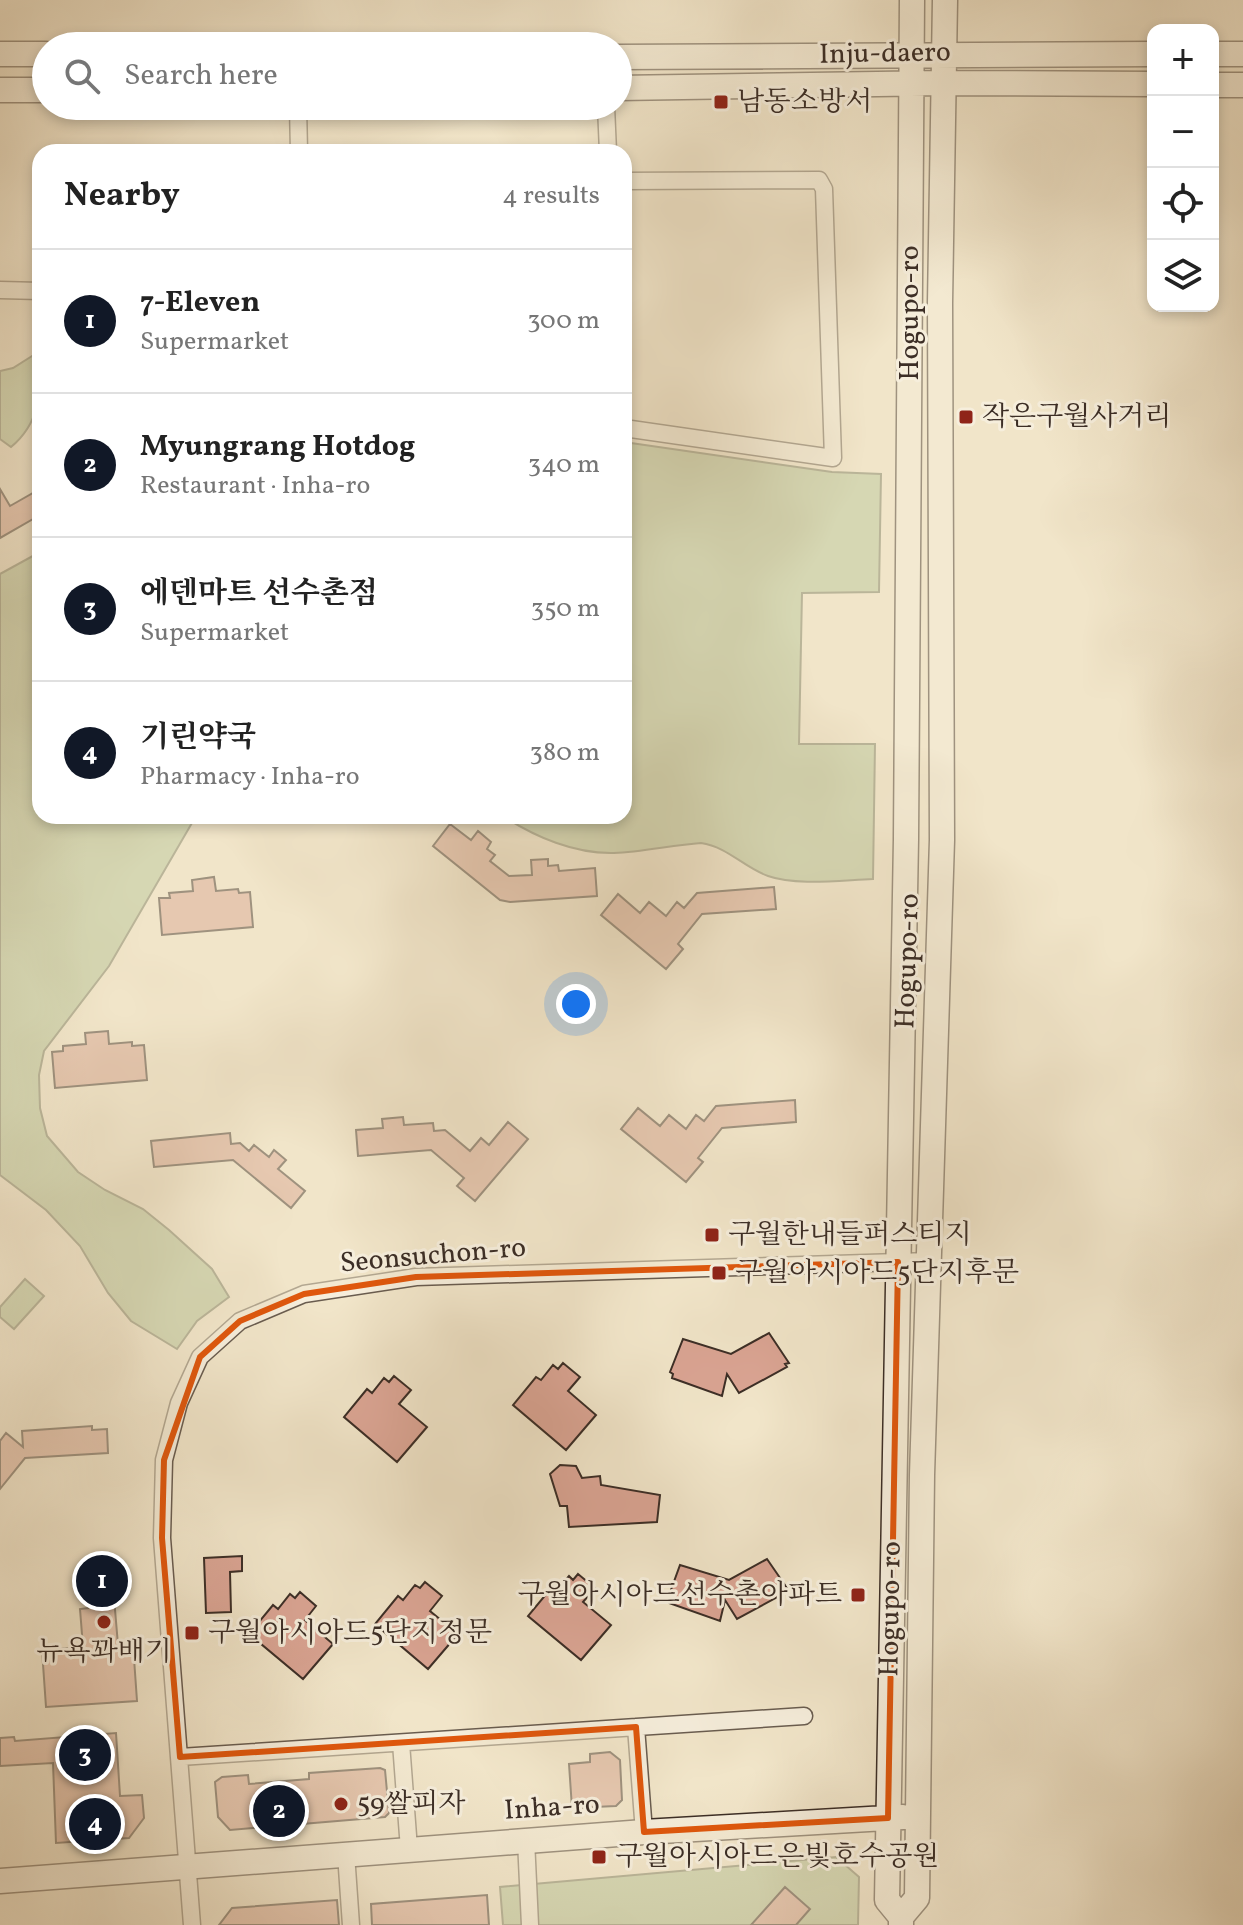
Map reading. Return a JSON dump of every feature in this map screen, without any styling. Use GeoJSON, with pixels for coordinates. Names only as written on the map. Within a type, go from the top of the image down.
{"type":"FeatureCollection","features":[{"type":"Feature","properties":{"kind":"main road","name":"Hogupo-ro"},"geometry":{"type":"LineString","coordinates":[[912,0],[906,839],[887,1900],[901,1921],[917,1898],[922,1475],[942,840],[940,303],[945,0]]}},
{"type":"Feature","properties":{"kind":"main road"},"geometry":{"type":"LineString","coordinates":[[0,54],[32,54]]}},
{"type":"Feature","properties":{"kind":"main road","name":"Inju-daero"},"geometry":{"type":"LineString","coordinates":[[632,57],[1147,54]]}},
{"type":"Feature","properties":{"kind":"main road"},"geometry":{"type":"LineString","coordinates":[[1219,54],[1243,54]]}},
{"type":"Feature","properties":{"kind":"main road","name":"Inju-daero"},"geometry":{"type":"LineString","coordinates":[[632,88],[943,83],[1147,84]]}},
{"type":"Feature","properties":{"kind":"main road"},"geometry":{"type":"LineString","coordinates":[[1219,85],[1243,85]]}},
{"type":"Feature","properties":{"kind":"main road"},"geometry":{"type":"LineString","coordinates":[[0,90],[32,90]]}},
{"type":"Feature","properties":{"kind":"main road","name":"Inha-ro"},"geometry":{"type":"LineString","coordinates":[[0,1881],[526,1840],[918,1817]]}},
{"type":"Feature","properties":{"kind":"street"},"geometry":{"type":"LineString","coordinates":[[298,120],[299,144]]}},
{"type":"Feature","properties":{"kind":"street"},"geometry":{"type":"LineString","coordinates":[[607,120],[608,144]]}},
{"type":"Feature","properties":{"kind":"street"},"geometry":{"type":"LineString","coordinates":[[632,181],[819,180],[824,189],[833,458],[632,429]]}},
{"type":"Feature","properties":{"kind":"street"},"geometry":{"type":"LineString","coordinates":[[0,290],[32,291]]}},
{"type":"Feature","properties":{"kind":"street","name":"Seonsuchon-ro"},"geometry":{"type":"LineString","coordinates":[[192,1925],[162,1538],[164,1460],[179,1403],[200,1357],[240,1321],[304,1294],[416,1277],[930,1261]]}},
{"type":"Feature","properties":{"kind":"street"},"geometry":{"type":"LineString","coordinates":[[180,1757],[804,1716]]}},
{"type":"Feature","properties":{"kind":"street"},"geometry":{"type":"LineString","coordinates":[[636,1727],[644,1832]]}},
{"type":"Feature","properties":{"kind":"street"},"geometry":{"type":"LineString","coordinates":[[401,1743],[409,1849]]}},
{"type":"Feature","properties":{"kind":"street"},"geometry":{"type":"LineString","coordinates":[[526,1840],[530,1925]]}},
{"type":"Feature","properties":{"kind":"street"},"geometry":{"type":"LineString","coordinates":[[346,1854],[351,1925]]}},
{"type":"Feature","properties":{"kind":"highlighted area"},"geometry":{"type":"Polygon","coordinates":[[[898,1262],[888,1818],[644,1832],[636,1727],[180,1757],[162,1538],[164,1460],[200,1357],[240,1321],[304,1294],[416,1277],[898,1262]]]}},
{"type":"Feature","properties":{"kind":"green space"},"geometry":{"type":"Polygon","coordinates":[[[32,356],[32,419],[11,447],[0,439],[0,371],[13,368],[32,356]]]}},
{"type":"Feature","properties":{"kind":"green space"},"geometry":{"type":"Polygon","coordinates":[[[632,443],[832,472],[881,474],[879,592],[802,593],[799,744],[875,744],[873,879],[792,881],[768,876],[711,845],[701,843],[599,853],[570,847],[516,824],[632,824],[632,443]]]}},
{"type":"Feature","properties":{"kind":"green space"},"geometry":{"type":"Polygon","coordinates":[[[32,556],[32,824],[191,824],[109,966],[44,1051],[39,1075],[40,1108],[47,1136],[78,1172],[143,1209],[169,1230],[212,1269],[229,1297],[197,1321],[177,1349],[131,1321],[108,1293],[80,1246],[46,1210],[0,1175],[0,574],[32,556]]]}},
{"type":"Feature","properties":{"kind":"green space"},"geometry":{"type":"Polygon","coordinates":[[[25,1279],[44,1296],[14,1329],[0,1317],[0,1307],[25,1279]]]}},
{"type":"Feature","properties":{"kind":"green space"},"geometry":{"type":"Polygon","coordinates":[[[836,1857],[859,1877],[858,1925],[503,1925],[500,1887],[836,1857]]]}},
{"type":"Feature","properties":{"kind":"building"},"geometry":{"type":"Polygon","coordinates":[[[0,489],[10,506],[32,494],[32,520],[0,538],[0,489]]]}},
{"type":"Feature","properties":{"kind":"building"},"geometry":{"type":"Polygon","coordinates":[[[450,824],[471,840],[478,831],[491,842],[487,849],[495,855],[490,861],[509,876],[532,875],[531,860],[548,859],[548,866],[558,865],[559,871],[595,868],[597,896],[510,902],[500,900],[433,846],[450,824]]]}},
{"type":"Feature","properties":{"kind":"building"},"geometry":{"type":"Polygon","coordinates":[[[214,877],[216,891],[238,889],[239,893],[250,892],[253,927],[162,935],[159,898],[170,898],[169,893],[193,891],[192,880],[214,877]]]}},
{"type":"Feature","properties":{"kind":"building"},"geometry":{"type":"Polygon","coordinates":[[[774,887],[776,909],[702,914],[678,944],[683,949],[666,969],[601,915],[618,894],[640,913],[649,902],[666,916],[677,902],[684,908],[697,893],[774,887]]]}},
{"type":"Feature","properties":{"kind":"building"},"geometry":{"type":"Polygon","coordinates":[[[108,1031],[109,1044],[132,1042],[132,1046],[144,1045],[147,1080],[55,1088],[52,1052],[63,1051],[63,1046],[86,1044],[85,1033],[108,1031]]]}},
{"type":"Feature","properties":{"kind":"building"},"geometry":{"type":"Polygon","coordinates":[[[795,1100],[796,1122],[722,1128],[698,1158],[703,1162],[686,1182],[621,1129],[638,1108],[660,1126],[669,1115],[686,1129],[696,1115],[704,1121],[716,1106],[795,1100]]]}},
{"type":"Feature","properties":{"kind":"building"},"geometry":{"type":"Polygon","coordinates":[[[403,1117],[404,1125],[433,1123],[434,1131],[445,1130],[470,1151],[481,1138],[489,1145],[508,1122],[528,1139],[475,1201],[457,1186],[464,1178],[431,1150],[358,1156],[356,1130],[383,1128],[382,1119],[403,1117]]]}},
{"type":"Feature","properties":{"kind":"building"},"geometry":{"type":"Polygon","coordinates":[[[230,1133],[231,1144],[240,1143],[249,1151],[254,1145],[269,1157],[274,1150],[286,1160],[278,1169],[305,1191],[291,1208],[233,1160],[154,1167],[151,1141],[230,1133]]]}},
{"type":"Feature","properties":{"kind":"building"},"geometry":{"type":"Polygon","coordinates":[[[769,1333],[789,1363],[785,1364],[787,1367],[739,1393],[727,1374],[722,1396],[672,1378],[670,1372],[683,1339],[731,1354],[769,1333]]]}},
{"type":"Feature","properties":{"kind":"building"},"geometry":{"type":"Polygon","coordinates":[[[563,1363],[580,1377],[568,1391],[596,1415],[566,1450],[513,1405],[536,1377],[541,1380],[553,1365],[558,1369],[563,1363]]]}},
{"type":"Feature","properties":{"kind":"building"},"geometry":{"type":"Polygon","coordinates":[[[394,1376],[411,1390],[399,1404],[427,1427],[397,1462],[344,1417],[367,1389],[372,1393],[384,1378],[389,1382],[394,1376]]]}},
{"type":"Feature","properties":{"kind":"building"},"geometry":{"type":"Polygon","coordinates":[[[92,1426],[92,1430],[107,1429],[108,1453],[25,1458],[0,1489],[0,1441],[6,1433],[23,1447],[22,1431],[92,1426]]]}},
{"type":"Feature","properties":{"kind":"building"},"geometry":{"type":"Polygon","coordinates":[[[560,1465],[576,1466],[582,1478],[600,1476],[601,1485],[660,1495],[657,1522],[569,1527],[567,1506],[560,1506],[550,1474],[560,1465]]]}},
{"type":"Feature","properties":{"kind":"building"},"geometry":{"type":"Polygon","coordinates":[[[242,1556],[242,1571],[230,1572],[231,1612],[206,1613],[204,1558],[242,1556]]]}},
{"type":"Feature","properties":{"kind":"building"},"geometry":{"type":"Polygon","coordinates":[[[767,1559],[787,1588],[783,1590],[785,1593],[737,1619],[725,1600],[720,1621],[669,1603],[680,1565],[729,1580],[767,1559]]]}},
{"type":"Feature","properties":{"kind":"building"},"geometry":{"type":"Polygon","coordinates":[[[112,1574],[118,1645],[133,1644],[137,1701],[46,1707],[42,1650],[83,1647],[80,1609],[88,1608],[86,1576],[112,1574]]]}},
{"type":"Feature","properties":{"kind":"building"},"geometry":{"type":"Polygon","coordinates":[[[578,1574],[595,1588],[583,1602],[611,1625],[581,1660],[528,1616],[552,1587],[556,1591],[569,1576],[573,1580],[578,1574]]]}},
{"type":"Feature","properties":{"kind":"building"},"geometry":{"type":"Polygon","coordinates":[[[425,1582],[442,1596],[430,1611],[458,1634],[428,1669],[375,1624],[398,1596],[403,1600],[415,1585],[420,1588],[425,1582]]]}},
{"type":"Feature","properties":{"kind":"building"},"geometry":{"type":"Polygon","coordinates":[[[300,1592],[316,1606],[305,1620],[333,1644],[303,1679],[249,1634],[273,1605],[278,1609],[290,1594],[295,1598],[300,1592]]]}},
{"type":"Feature","properties":{"kind":"building"},"geometry":{"type":"Polygon","coordinates":[[[116,1733],[120,1796],[142,1795],[144,1818],[129,1838],[56,1843],[53,1763],[0,1766],[0,1738],[14,1737],[15,1741],[116,1733]]]}},
{"type":"Feature","properties":{"kind":"building"},"geometry":{"type":"Polygon","coordinates":[[[610,1752],[620,1760],[622,1800],[616,1806],[572,1808],[569,1764],[590,1762],[590,1754],[610,1752]]]}},
{"type":"Feature","properties":{"kind":"building"},"geometry":{"type":"Polygon","coordinates":[[[385,1770],[389,1813],[385,1817],[230,1830],[218,1817],[215,1782],[222,1777],[248,1775],[249,1784],[309,1779],[309,1773],[385,1770]]]}},
{"type":"Feature","properties":{"kind":"building"},"geometry":{"type":"Polygon","coordinates":[[[785,1887],[810,1909],[796,1925],[751,1925],[785,1887]]]}},
{"type":"Feature","properties":{"kind":"building"},"geometry":{"type":"Polygon","coordinates":[[[487,1895],[489,1925],[372,1925],[371,1904],[487,1895]]]}},
{"type":"Feature","properties":{"kind":"building"},"geometry":{"type":"Polygon","coordinates":[[[337,1900],[339,1925],[219,1925],[232,1908],[337,1900]]]}},
{"type":"Feature","properties":{"kind":"place","name":"남동소방서"},"geometry":{"type":"Point","coordinates":[721,102]}},
{"type":"Feature","properties":{"kind":"place","name":"작은구월사거리"},"geometry":{"type":"Point","coordinates":[966,417]}},
{"type":"Feature","properties":{"kind":"place","name":"구월한내들퍼스티지"},"geometry":{"type":"Point","coordinates":[712,1235]}},
{"type":"Feature","properties":{"kind":"place","name":"구월아시아드5단지후문"},"geometry":{"type":"Point","coordinates":[719,1273]}},
{"type":"Feature","properties":{"kind":"place","name":"7-Eleven"},"geometry":{"type":"Point","coordinates":[102,1581]}},
{"type":"Feature","properties":{"kind":"place","name":"구월아시아드선수촌아파트"},"geometry":{"type":"Point","coordinates":[858,1595]}},
{"type":"Feature","properties":{"kind":"place","name":"뉴욕꽈배기"},"geometry":{"type":"Point","coordinates":[104,1622]}},
{"type":"Feature","properties":{"kind":"place","name":"구월아시아드5단지정문"},"geometry":{"type":"Point","coordinates":[192,1633]}},
{"type":"Feature","properties":{"kind":"place","name":"에덴마트 선수촌점"},"geometry":{"type":"Point","coordinates":[85,1755]}},
{"type":"Feature","properties":{"kind":"place","name":"59쌀피자"},"geometry":{"type":"Point","coordinates":[341,1804]}},
{"type":"Feature","properties":{"kind":"place","name":"Myungrang Hotdog"},"geometry":{"type":"Point","coordinates":[279,1811]}},
{"type":"Feature","properties":{"kind":"place","name":"기린약국"},"geometry":{"type":"Point","coordinates":[95,1824]}},
{"type":"Feature","properties":{"kind":"place","name":"구월아시아드은빛호수공원"},"geometry":{"type":"Point","coordinates":[599,1857]}}]}
